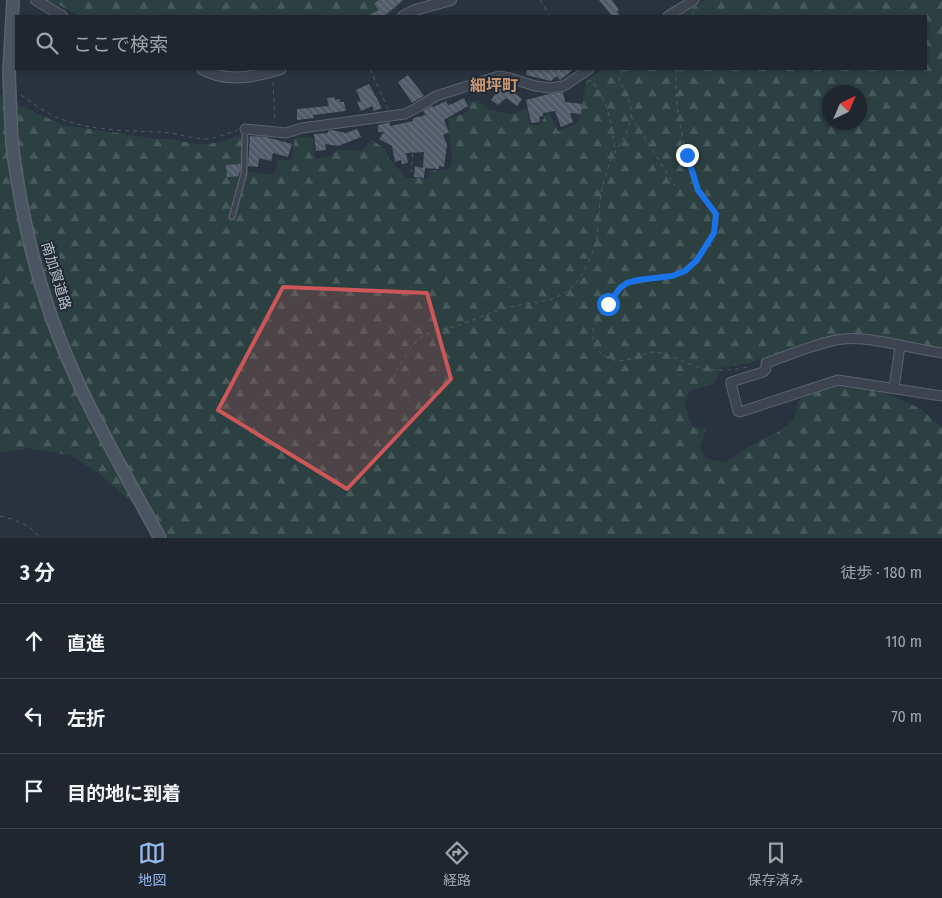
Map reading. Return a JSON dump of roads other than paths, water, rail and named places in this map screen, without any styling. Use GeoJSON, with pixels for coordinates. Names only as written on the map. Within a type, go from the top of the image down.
{"type":"FeatureCollection","features":[{"type":"Feature","properties":{"kind":"main road","name":"南加賀道路"},"geometry":{"type":"LineString","coordinates":[[13,0],[9,73],[12,144],[26,230],[48,308],[64,350],[119,463],[160,538]]}},
{"type":"Feature","properties":{"kind":"street"},"geometry":{"type":"LineString","coordinates":[[36,0],[60,15]]}},
{"type":"Feature","properties":{"kind":"street"},"geometry":{"type":"LineString","coordinates":[[405,15],[415,10],[451,0]]}},
{"type":"Feature","properties":{"kind":"street"},"geometry":{"type":"LineString","coordinates":[[670,15],[694,0]]}},
{"type":"Feature","properties":{"kind":"street"},"geometry":{"type":"LineString","coordinates":[[204,70],[228,78],[252,76],[277,70]]}},
{"type":"Feature","properties":{"kind":"street"},"geometry":{"type":"LineString","coordinates":[[245,130],[286,133],[302,128],[405,114],[436,96],[499,76],[550,88],[564,86],[588,70]]}},
{"type":"Feature","properties":{"kind":"street"},"geometry":{"type":"LineString","coordinates":[[942,353],[869,340],[844,338],[832,340],[766,364],[766,369],[763,372],[731,382],[738,411],[740,412],[834,380],[942,396]]}},
{"type":"Feature","properties":{"kind":"street"},"geometry":{"type":"LineString","coordinates":[[894,388],[900,346]]}},
{"type":"Feature","properties":{"kind":"lane"},"geometry":{"type":"LineString","coordinates":[[232,217],[244,173],[245,130]]}},
{"type":"Feature","properties":{"kind":"district","name":"細坪町"},"geometry":{"type":"Point","coordinates":[494,85]}}]}
